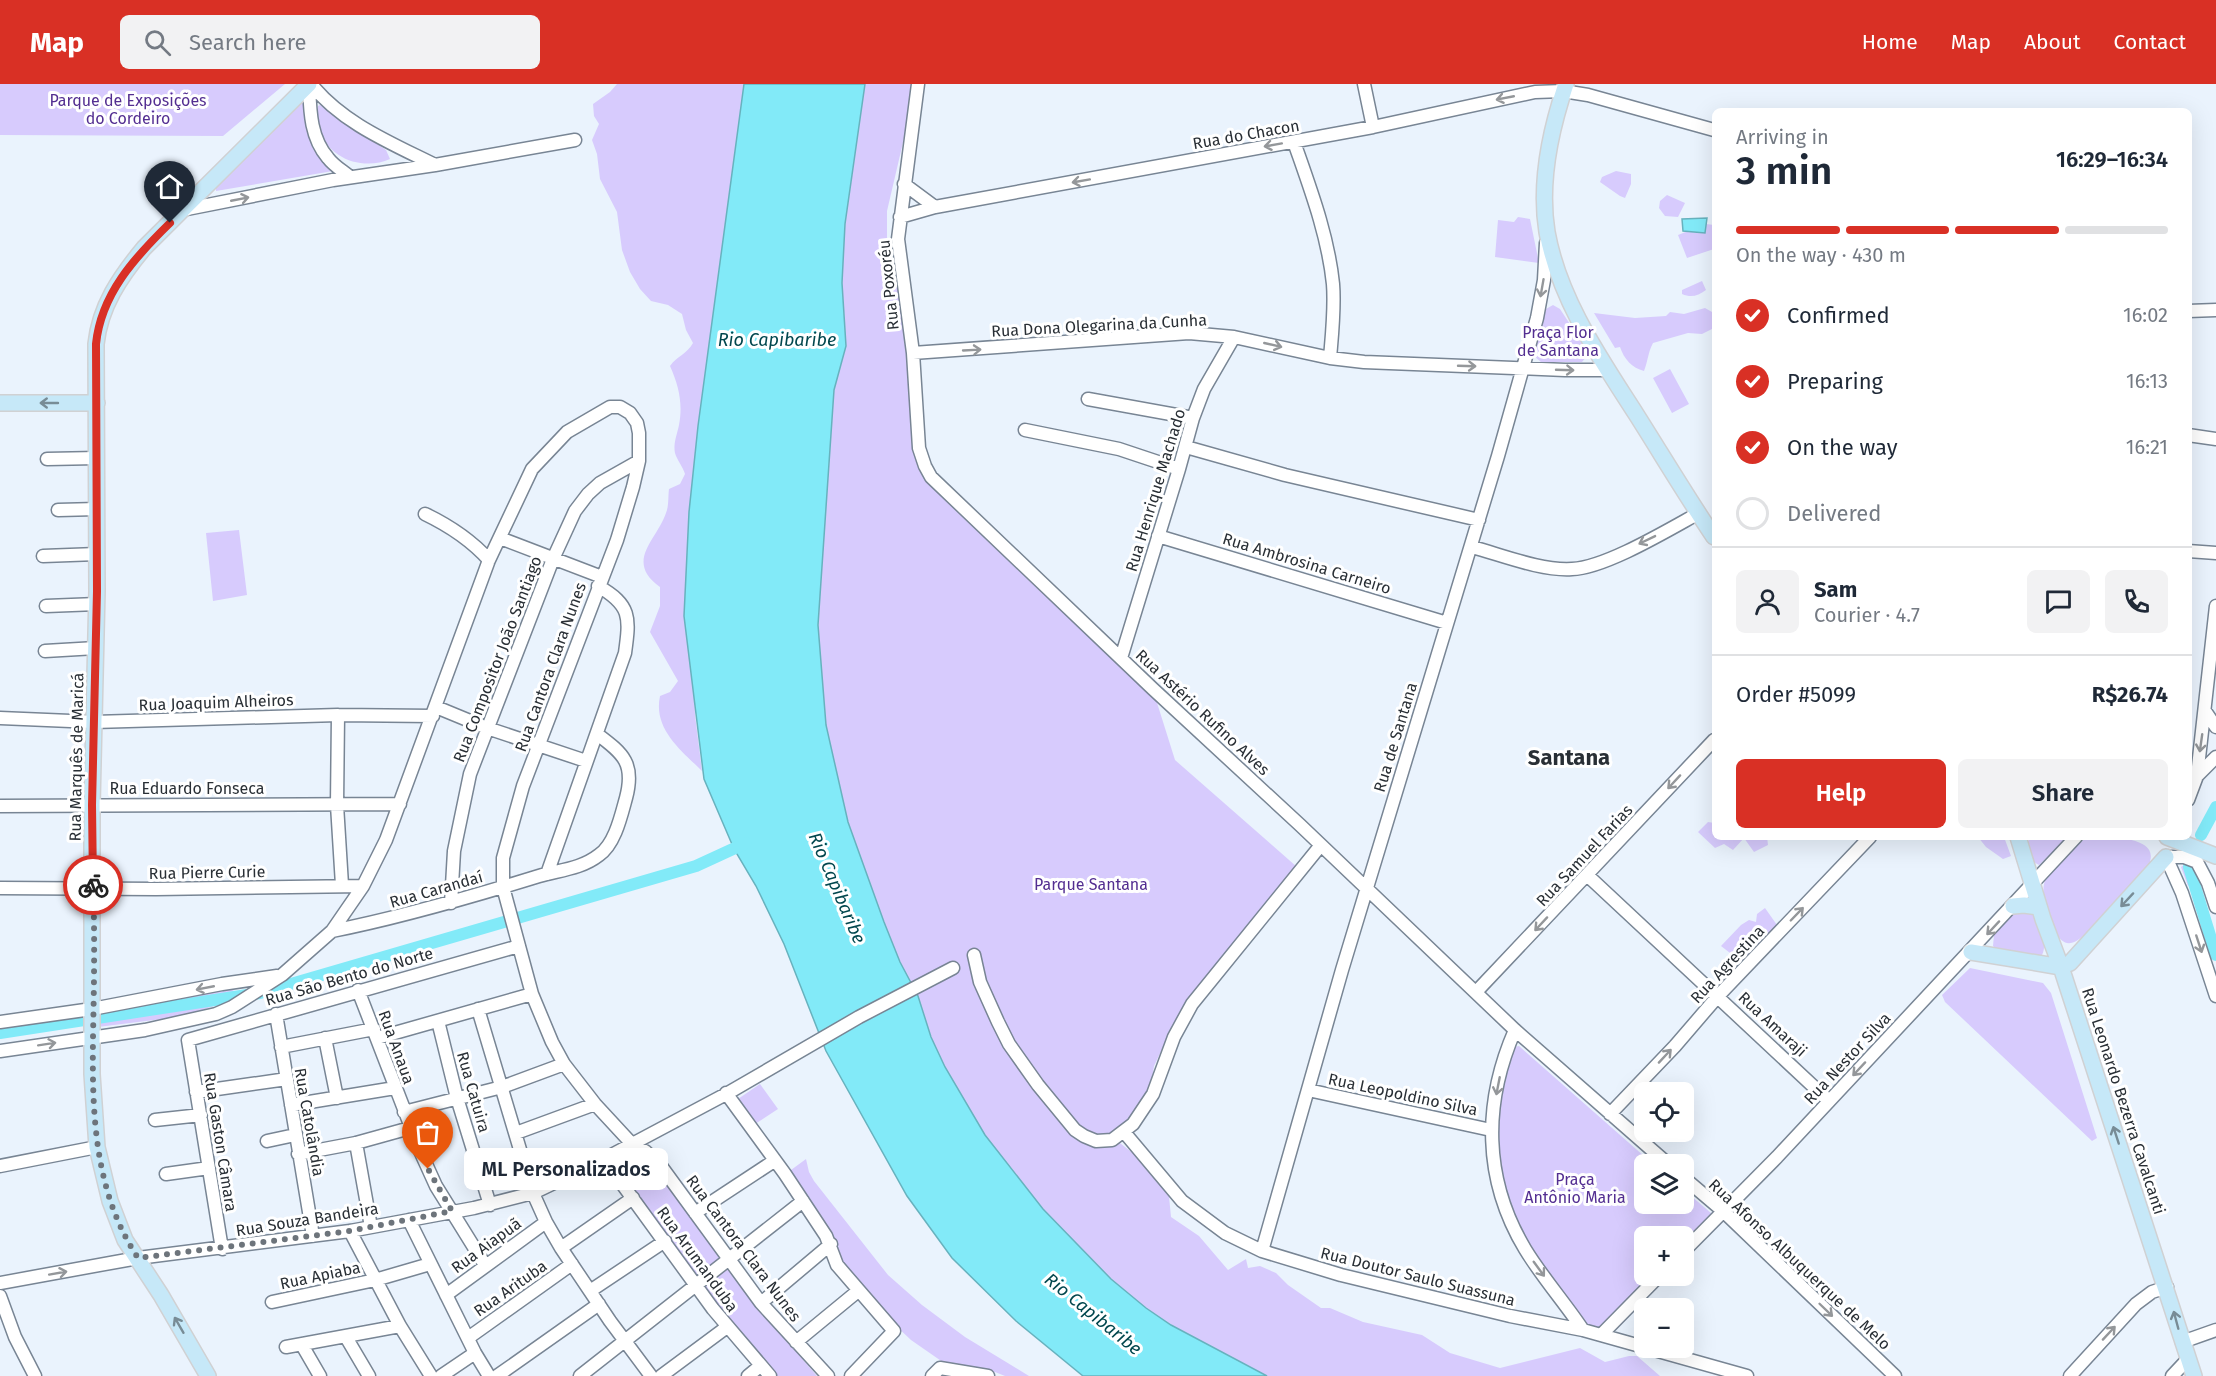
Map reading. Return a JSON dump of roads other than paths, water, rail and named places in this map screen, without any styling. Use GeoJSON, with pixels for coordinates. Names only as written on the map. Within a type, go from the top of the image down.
{"type":"FeatureCollection","features":[{"type":"Feature","properties":{"kind":"main road","name":"Rua Marquês de Maricá"},"geometry":{"type":"LineString","coordinates":[[138,1258],[117,1222],[110,1201],[97,1147],[92,1074],[94,890],[92,805],[97,604],[96,344],[98,326],[127,268],[182,210],[310,84]]}},
{"type":"Feature","properties":{"kind":"main road"},"geometry":{"type":"LineString","coordinates":[[1564,88],[1545,180],[1547,230],[1554,264],[1563,287],[1608,370],[1712,534]]}},
{"type":"Feature","properties":{"kind":"main road"},"geometry":{"type":"LineString","coordinates":[[0,403],[97,403]]}},
{"type":"Feature","properties":{"kind":"main road"},"geometry":{"type":"LineString","coordinates":[[2177,840],[2216,856]]}},
{"type":"Feature","properties":{"kind":"main road","name":"Rua Leonardo Bezerra Cavalcanti"},"geometry":{"type":"LineString","coordinates":[[2022,841],[2039,907],[2167,1287],[2187,1360],[2194,1376]]}},
{"type":"Feature","properties":{"kind":"main road"},"geometry":{"type":"LineString","coordinates":[[1971,952],[2061,967],[2070,963],[2169,863]]}},
{"type":"Feature","properties":{"kind":"main road"},"geometry":{"type":"LineString","coordinates":[[2013,906],[2024,904],[2039,907]]}},
{"type":"Feature","properties":{"kind":"main road"},"geometry":{"type":"LineString","coordinates":[[2051,942],[2070,949],[2083,948]]}},
{"type":"Feature","properties":{"kind":"main road"},"geometry":{"type":"LineString","coordinates":[[138,1258],[208,1376]]}},
{"type":"Feature","properties":{"kind":"street"},"geometry":{"type":"LineString","coordinates":[[310,84],[325,101],[357,124],[435,165]]}},
{"type":"Feature","properties":{"kind":"street"},"geometry":{"type":"LineString","coordinates":[[310,84],[311,120],[317,139],[328,159],[350,177]]}},
{"type":"Feature","properties":{"kind":"street","name":"Rua Poxoréu"},"geometry":{"type":"LineString","coordinates":[[918,84],[900,217],[900,260],[913,353],[919,448]]}},
{"type":"Feature","properties":{"kind":"street"},"geometry":{"type":"LineString","coordinates":[[1364,84],[1373,127]]}},
{"type":"Feature","properties":{"kind":"street","name":"Rua do Chacon"},"geometry":{"type":"LineString","coordinates":[[900,217],[935,207],[1294,142],[1564,88],[1712,129]]}},
{"type":"Feature","properties":{"kind":"street"},"geometry":{"type":"LineString","coordinates":[[182,210],[350,177],[435,165],[575,140]]}},
{"type":"Feature","properties":{"kind":"street"},"geometry":{"type":"LineString","coordinates":[[1294,142],[1315,204],[1330,268],[1334,304],[1329,358]]}},
{"type":"Feature","properties":{"kind":"street"},"geometry":{"type":"LineString","coordinates":[[904,184],[935,207]]}},
{"type":"Feature","properties":{"kind":"street","name":"Rua de Santana"},"geometry":{"type":"LineString","coordinates":[[1262,1251],[1367,888],[1472,547],[1537,318],[1542,290],[1547,230]]}},
{"type":"Feature","properties":{"kind":"street"},"geometry":{"type":"LineString","coordinates":[[2192,311],[2216,310]]}},
{"type":"Feature","properties":{"kind":"street","name":"Rua Dona Olegarina da Cunha"},"geometry":{"type":"LineString","coordinates":[[913,353],[1189,333],[1234,337],[1329,358],[1364,362],[1608,370]]}},
{"type":"Feature","properties":{"kind":"street","name":"Rua Henrique Machado"},"geometry":{"type":"LineString","coordinates":[[1121,658],[1193,418],[1204,389],[1234,337]]}},
{"type":"Feature","properties":{"kind":"street"},"geometry":{"type":"LineString","coordinates":[[1088,399],[1193,418]]}},
{"type":"Feature","properties":{"kind":"street","name":"Rua Cantora Clara Nunes"},"geometry":{"type":"LineString","coordinates":[[0,1051],[145,1029],[216,1014],[251,996],[264,984],[285,973],[332,931],[363,886],[386,840],[489,561],[532,469],[567,432],[610,407],[620,407],[630,413],[637,423],[639,461],[627,508],[539,745],[506,842],[502,858],[503,887],[532,994],[564,1064],[632,1144],[657,1160],[761,1303],[828,1376]]}},
{"type":"Feature","properties":{"kind":"street"},"geometry":{"type":"LineString","coordinates":[[1024,430],[1119,449],[1179,470]]}},
{"type":"Feature","properties":{"kind":"street"},"geometry":{"type":"LineString","coordinates":[[2192,435],[2216,438]]}},
{"type":"Feature","properties":{"kind":"street"},"geometry":{"type":"LineString","coordinates":[[1186,447],[1309,481],[1479,520]]}},
{"type":"Feature","properties":{"kind":"street","name":"Rua Astério Rufino Alves"},"geometry":{"type":"LineString","coordinates":[[919,448],[925,466],[941,487],[1476,992]]}},
{"type":"Feature","properties":{"kind":"street"},"geometry":{"type":"LineString","coordinates":[[47,459],[97,458]]}},
{"type":"Feature","properties":{"kind":"street","name":"Rua Compositor João Santiago"},"geometry":{"type":"LineString","coordinates":[[451,903],[451,874],[458,824],[470,774],[553,559],[575,511],[588,494],[600,483],[639,461]]}},
{"type":"Feature","properties":{"kind":"street"},"geometry":{"type":"LineString","coordinates":[[57,510],[97,509]]}},
{"type":"Feature","properties":{"kind":"street"},"geometry":{"type":"LineString","coordinates":[[1472,547],[1551,568],[1572,570],[1613,557],[1699,513]]}},
{"type":"Feature","properties":{"kind":"street"},"geometry":{"type":"LineString","coordinates":[[425,514],[474,543],[489,561]]}},
{"type":"Feature","properties":{"kind":"street","name":"Rua Ambrosina Carneiro"},"geometry":{"type":"LineString","coordinates":[[1158,536],[1447,623]]}},
{"type":"Feature","properties":{"kind":"street"},"geometry":{"type":"LineString","coordinates":[[500,538],[600,581],[619,599],[628,620],[626,652],[547,874]]}},
{"type":"Feature","properties":{"kind":"street"},"geometry":{"type":"LineString","coordinates":[[2192,551],[2216,553]]}},
{"type":"Feature","properties":{"kind":"street"},"geometry":{"type":"LineString","coordinates":[[43,556],[97,554]]}},
{"type":"Feature","properties":{"kind":"street"},"geometry":{"type":"LineString","coordinates":[[46,606],[97,604]]}},
{"type":"Feature","properties":{"kind":"street"},"geometry":{"type":"LineString","coordinates":[[2192,789],[2197,776],[2216,606]]}},
{"type":"Feature","properties":{"kind":"street"},"geometry":{"type":"LineString","coordinates":[[45,651],[96,648]]}},
{"type":"Feature","properties":{"kind":"street"},"geometry":{"type":"LineString","coordinates":[[434,711],[586,761]]}},
{"type":"Feature","properties":{"kind":"street","name":"Rua Joaquim Alheiros"},"geometry":{"type":"LineString","coordinates":[[0,718],[94,722],[434,711]]}},
{"type":"Feature","properties":{"kind":"street"},"geometry":{"type":"LineString","coordinates":[[2205,711],[2216,727]]}},
{"type":"Feature","properties":{"kind":"street"},"geometry":{"type":"LineString","coordinates":[[338,715],[337,805],[342,885]]}},
{"type":"Feature","properties":{"kind":"street","name":"Rua Carandaí"},"geometry":{"type":"LineString","coordinates":[[332,931],[388,920],[571,869],[601,854],[612,839],[630,775],[627,765],[614,747],[597,734]]}},
{"type":"Feature","properties":{"kind":"street","name":"Rua Samuel Farias"},"geometry":{"type":"LineString","coordinates":[[1476,992],[1712,742]]}},
{"type":"Feature","properties":{"kind":"street"},"geometry":{"type":"LineString","coordinates":[[2197,776],[2216,757]]}},
{"type":"Feature","properties":{"kind":"street","name":"Rua Eduardo Fonseca"},"geometry":{"type":"LineString","coordinates":[[0,806],[400,804]]}},
{"type":"Feature","properties":{"kind":"street","name":"Rua Agrestina"},"geometry":{"type":"LineString","coordinates":[[1610,1114],[1675,1046],[1718,996],[1867,840]]}},
{"type":"Feature","properties":{"kind":"street","name":"Rua Nestor Silva"},"geometry":{"type":"LineString","coordinates":[[1694,1241],[1971,952],[2073,840]]}},
{"type":"Feature","properties":{"kind":"street"},"geometry":{"type":"LineString","coordinates":[[2172,840],[2169,863],[2216,996]]}},
{"type":"Feature","properties":{"kind":"street"},"geometry":{"type":"LineString","coordinates":[[974,955],[980,981],[1009,1044],[1038,1085],[1075,1130],[1084,1136],[1104,1142],[1112,1140],[1124,1132],[1144,1109],[1153,1094],[1174,1037],[1192,1004],[1321,845]]}},
{"type":"Feature","properties":{"kind":"street"},"geometry":{"type":"LineString","coordinates":[[2169,863],[2178,856],[2197,862],[2216,904]]}},
{"type":"Feature","properties":{"kind":"street","name":"Rua Amaraji"},"geometry":{"type":"LineString","coordinates":[[1587,874],[1829,1101]]}},
{"type":"Feature","properties":{"kind":"street","name":"Rua Pierre Curie"},"geometry":{"type":"LineString","coordinates":[[0,888],[94,890],[363,886]]}},
{"type":"Feature","properties":{"kind":"street","name":"Rua São Bento do Norte"},"geometry":{"type":"LineString","coordinates":[[188,1040],[519,946]]}},
{"type":"Feature","properties":{"kind":"street","name":"Rua Souza Bandeira"},"geometry":{"type":"LineString","coordinates":[[0,1283],[138,1258],[350,1231],[490,1205],[533,1193],[632,1144],[859,1017],[953,968]]}},
{"type":"Feature","properties":{"kind":"street"},"geometry":{"type":"LineString","coordinates":[[0,1022],[92,1010],[222,984],[264,984]]}},
{"type":"Feature","properties":{"kind":"street","name":"Rua Anaua"},"geometry":{"type":"LineString","coordinates":[[358,990],[410,1128],[436,1186],[485,1265]]}},
{"type":"Feature","properties":{"kind":"street"},"geometry":{"type":"LineString","coordinates":[[1476,992],[1515,1030],[1656,1154]]}},
{"type":"Feature","properties":{"kind":"street"},"geometry":{"type":"LineString","coordinates":[[281,1047],[325,1038],[376,1034],[438,1022],[532,994]]}},
{"type":"Feature","properties":{"kind":"street"},"geometry":{"type":"LineString","coordinates":[[478,1009],[533,1193],[546,1222],[590,1291],[651,1376]]}},
{"type":"Feature","properties":{"kind":"street","name":"Rua Catolândia"},"geometry":{"type":"LineString","coordinates":[[276,1014],[313,1236]]}},
{"type":"Feature","properties":{"kind":"street","name":"Rua Catuira"},"geometry":{"type":"LineString","coordinates":[[438,1022],[457,1098],[490,1205]]}},
{"type":"Feature","properties":{"kind":"street"},"geometry":{"type":"LineString","coordinates":[[1515,1030],[1501,1070],[1491,1130],[1497,1180],[1514,1228],[1525,1249],[1584,1330]]}},
{"type":"Feature","properties":{"kind":"street"},"geometry":{"type":"LineString","coordinates":[[325,1038],[337,1098]]}},
{"type":"Feature","properties":{"kind":"street","name":"Rua Gaston Câmara"},"geometry":{"type":"LineString","coordinates":[[188,1040],[222,1249]]}},
{"type":"Feature","properties":{"kind":"street"},"geometry":{"type":"LineString","coordinates":[[404,1112],[502,1087],[564,1064]]}},
{"type":"Feature","properties":{"kind":"street"},"geometry":{"type":"LineString","coordinates":[[196,1092],[286,1079]]}},
{"type":"Feature","properties":{"kind":"street"},"geometry":{"type":"LineString","coordinates":[[291,1105],[395,1088]]}},
{"type":"Feature","properties":{"kind":"street","name":"Rua Leopoldino Silva"},"geometry":{"type":"LineString","coordinates":[[1308,1090],[1491,1130]]}},
{"type":"Feature","properties":{"kind":"street"},"geometry":{"type":"LineString","coordinates":[[726,1093],[831,1244],[837,1265],[894,1332],[851,1376]]}},
{"type":"Feature","properties":{"kind":"street"},"geometry":{"type":"LineString","coordinates":[[516,1133],[596,1104]]}},
{"type":"Feature","properties":{"kind":"street"},"geometry":{"type":"LineString","coordinates":[[155,1120],[201,1115]]}},
{"type":"Feature","properties":{"kind":"street"},"geometry":{"type":"LineString","coordinates":[[298,1154],[356,1143],[410,1128]]}},
{"type":"Feature","properties":{"kind":"street","name":"Rua Doutor Saulo Suassuna"},"geometry":{"type":"LineString","coordinates":[[1124,1132],[1182,1201],[1225,1233],[1262,1251],[1385,1287],[1510,1316],[1584,1330],[1747,1376]]}},
{"type":"Feature","properties":{"kind":"street"},"geometry":{"type":"LineString","coordinates":[[267,1141],[295,1135]]}},
{"type":"Feature","properties":{"kind":"street"},"geometry":{"type":"LineString","coordinates":[[356,1143],[371,1227]]}},
{"type":"Feature","properties":{"kind":"street"},"geometry":{"type":"LineString","coordinates":[[0,1166],[97,1147]]}},
{"type":"Feature","properties":{"kind":"street","name":"Rua Arumanduba"},"geometry":{"type":"LineString","coordinates":[[604,1159],[727,1327],[770,1376]]}},
{"type":"Feature","properties":{"kind":"street"},"geometry":{"type":"LineString","coordinates":[[695,1213],[774,1161]]}},
{"type":"Feature","properties":{"kind":"street"},"geometry":{"type":"LineString","coordinates":[[166,1174],[209,1168]]}},
{"type":"Feature","properties":{"kind":"street","name":"Rua Afonso Albuquerque de Melo"},"geometry":{"type":"LineString","coordinates":[[1694,1186],[1724,1211],[1895,1376]]}},
{"type":"Feature","properties":{"kind":"street"},"geometry":{"type":"LineString","coordinates":[[561,1248],[633,1198]]}},
{"type":"Feature","properties":{"kind":"street"},"geometry":{"type":"LineString","coordinates":[[580,1376],[803,1202]]}},
{"type":"Feature","properties":{"kind":"street"},"geometry":{"type":"LineString","coordinates":[[409,1220],[475,1353],[489,1376]]}},
{"type":"Feature","properties":{"kind":"street","name":"Rua Aiapuã"},"geometry":{"type":"LineString","coordinates":[[446,1295],[546,1222]]}},
{"type":"Feature","properties":{"kind":"street"},"geometry":{"type":"LineString","coordinates":[[350,1231],[400,1326],[431,1376]]}},
{"type":"Feature","properties":{"kind":"street"},"geometry":{"type":"LineString","coordinates":[[590,1291],[665,1240]]}},
{"type":"Feature","properties":{"kind":"street"},"geometry":{"type":"LineString","coordinates":[[761,1303],[831,1244]]}},
{"type":"Feature","properties":{"kind":"street","name":"Rua Apiaba"},"geometry":{"type":"LineString","coordinates":[[272,1302],[375,1280],[430,1264]]}},
{"type":"Feature","properties":{"kind":"street","name":"Rua Arituba"},"geometry":{"type":"LineString","coordinates":[[468,1338],[572,1264]]}},
{"type":"Feature","properties":{"kind":"street"},"geometry":{"type":"LineString","coordinates":[[1601,1335],[1649,1286]]}},
{"type":"Feature","properties":{"kind":"street"},"geometry":{"type":"LineString","coordinates":[[2070,1376],[2136,1304],[2152,1292],[2167,1287]]}},
{"type":"Feature","properties":{"kind":"street"},"geometry":{"type":"LineString","coordinates":[[796,1342],[858,1291]]}},
{"type":"Feature","properties":{"kind":"street"},"geometry":{"type":"LineString","coordinates":[[0,1296],[15,1337],[35,1376]]}},
{"type":"Feature","properties":{"kind":"street"},"geometry":{"type":"LineString","coordinates":[[497,1376],[599,1304]]}},
{"type":"Feature","properties":{"kind":"street"},"geometry":{"type":"LineString","coordinates":[[286,1347],[346,1338],[400,1326]]}},
{"type":"Feature","properties":{"kind":"street"},"geometry":{"type":"LineString","coordinates":[[661,1376],[727,1327]]}},
{"type":"Feature","properties":{"kind":"street"},"geometry":{"type":"LineString","coordinates":[[2182,1342],[2216,1330]]}},
{"type":"Feature","properties":{"kind":"street"},"geometry":{"type":"LineString","coordinates":[[346,1338],[369,1376]]}},
{"type":"Feature","properties":{"kind":"street"},"geometry":{"type":"LineString","coordinates":[[302,1345],[320,1376]]}},
{"type":"Feature","properties":{"kind":"street"},"geometry":{"type":"LineString","coordinates":[[441,1376],[475,1353]]}},
{"type":"Feature","properties":{"kind":"street"},"geometry":{"type":"LineString","coordinates":[[2172,1376],[2187,1360]]}},
{"type":"Feature","properties":{"kind":"street"},"geometry":{"type":"LineString","coordinates":[[748,1376],[760,1366]]}},
{"type":"Feature","properties":{"kind":"street"},"geometry":{"type":"LineString","coordinates":[[936,1372],[988,1376]]}},
{"type":"Feature","properties":{"kind":"water","name":"Rio Capibaribe"},"geometry":{"type":"Polygon","coordinates":[[[744,84],[865,84],[845,224],[842,283],[846,346],[834,390],[818,625],[826,725],[848,822],[900,962],[918,996],[931,1037],[945,1067],[985,1135],[1043,1209],[1111,1279],[1146,1308],[1171,1325],[1267,1376],[1083,1376],[1016,1321],[952,1258],[907,1196],[826,1051],[784,944],[756,886],[734,849],[704,779],[684,616],[689,512],[698,426],[744,84]]]}},
{"type":"Feature","properties":{"kind":"water"},"geometry":{"type":"Polygon","coordinates":[[[1707,218],[1705,233],[1683,231],[1682,219],[1707,218]]]}},
{"type":"Feature","properties":{"kind":"waterway"},"geometry":{"type":"LineString","coordinates":[[2201,835],[2216,807]]}},
{"type":"Feature","properties":{"kind":"waterway"},"geometry":{"type":"LineString","coordinates":[[0,1033],[260,993],[696,866],[746,843]]}},
{"type":"Feature","properties":{"kind":"waterway"},"geometry":{"type":"LineString","coordinates":[[2189,867],[2216,955]]}},
{"type":"Feature","properties":{"kind":"place","name":"ML Personalizados"},"geometry":{"type":"Point","coordinates":[428,1169]}},
{"type":"Feature","properties":{"kind":"district","name":"Santana"},"geometry":{"type":"Point","coordinates":[1569,757]}},
{"type":"Feature","properties":{"kind":"park label","name":"Parque de Exposições do Cordeiro"},"geometry":{"type":"Point","coordinates":[128,109]}},
{"type":"Feature","properties":{"kind":"park label","name":"Praça Flor de Santana"},"geometry":{"type":"Point","coordinates":[1558,341]}},
{"type":"Feature","properties":{"kind":"park label","name":"Parque Santana"},"geometry":{"type":"Point","coordinates":[1091,884]}},
{"type":"Feature","properties":{"kind":"park label","name":"Praça Antônio Maria"},"geometry":{"type":"Point","coordinates":[1575,1188]}}]}
